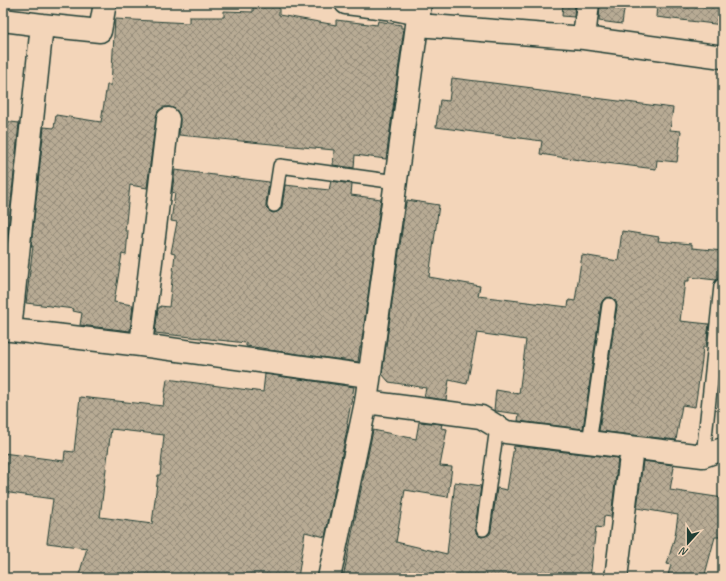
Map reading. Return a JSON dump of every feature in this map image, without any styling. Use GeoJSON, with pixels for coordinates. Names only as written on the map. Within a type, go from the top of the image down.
{"type":"FeatureCollection","features":[{"type":"Feature","properties":{"kind":"street"},"geometry":{"type":"LineString","coordinates":[[3,20],[100,31],[105,3]]}},
{"type":"Feature","properties":{"kind":"street"},"geometry":{"type":"LineString","coordinates":[[346,3],[723,57]]}},
{"type":"Feature","properties":{"kind":"street"},"geometry":{"type":"LineString","coordinates":[[584,38],[588,3]]}},
{"type":"Feature","properties":{"kind":"street"},"geometry":{"type":"LineString","coordinates":[[329,578],[366,402],[419,14]]}},
{"type":"Feature","properties":{"kind":"street"},"geometry":{"type":"LineString","coordinates":[[42,25],[6,329],[141,345],[369,376]]}},
{"type":"Feature","properties":{"kind":"street"},"geometry":{"type":"LineString","coordinates":[[141,345],[168,119]]}},
{"type":"Feature","properties":{"kind":"street"},"geometry":{"type":"LineString","coordinates":[[366,402],[481,417],[506,432],[632,448],[713,452]]}},
{"type":"Feature","properties":{"kind":"street"},"geometry":{"type":"LineString","coordinates":[[616,578],[632,448]]}},
{"type":"Feature","properties":{"kind":"lane"},"geometry":{"type":"LineString","coordinates":[[274,205],[280,166],[396,182]]}},
{"type":"Feature","properties":{"kind":"lane"},"geometry":{"type":"LineString","coordinates":[[713,452],[721,286]]}},
{"type":"Feature","properties":{"kind":"lane"},"geometry":{"type":"LineString","coordinates":[[589,443],[610,305]]}},
{"type":"Feature","properties":{"kind":"lane"},"geometry":{"type":"LineString","coordinates":[[483,529],[497,426]]}},
{"type":"Feature","properties":{"kind":"building"},"geometry":{"type":"Polygon","coordinates":[[[563,3],[575,3],[574,17],[562,16],[563,3]]]}},
{"type":"Feature","properties":{"kind":"building"},"geometry":{"type":"Polygon","coordinates":[[[600,3],[625,3],[622,24],[599,21],[600,3]]]}},
{"type":"Feature","properties":{"kind":"building"},"geometry":{"type":"Polygon","coordinates":[[[657,3],[723,3],[723,25],[656,17],[657,3]]]}},
{"type":"Feature","properties":{"kind":"building"},"geometry":{"type":"Polygon","coordinates":[[[253,7],[279,7],[279,15],[336,25],[336,20],[377,25],[378,21],[401,25],[401,28],[404,28],[386,159],[355,155],[354,168],[333,165],[334,150],[179,135],[179,114],[175,109],[163,107],[158,111],[156,118],[147,188],[130,185],[125,231],[128,231],[126,255],[122,254],[114,302],[133,305],[130,331],[80,325],[82,313],[73,311],[74,309],[26,303],[44,127],[54,128],[56,115],[101,122],[107,85],[111,85],[115,19],[189,23],[189,17],[224,17],[224,11],[253,12],[253,7]]]}},
{"type":"Feature","properties":{"kind":"building"},"geometry":{"type":"Polygon","coordinates":[[[452,78],[673,108],[670,130],[681,131],[677,162],[657,160],[656,169],[606,164],[540,154],[542,141],[436,127],[440,100],[449,101],[452,78]]]}},
{"type":"Feature","properties":{"kind":"building"},"geometry":{"type":"Polygon","coordinates":[[[3,121],[19,123],[7,242],[3,242],[3,121]]]}},
{"type":"Feature","properties":{"kind":"building"},"geometry":{"type":"Polygon","coordinates":[[[175,170],[269,182],[266,208],[273,213],[280,210],[282,207],[285,185],[329,190],[331,181],[352,184],[351,195],[381,199],[358,362],[268,350],[246,346],[246,343],[155,333],[158,308],[160,308],[160,306],[169,307],[175,254],[171,253],[177,222],[171,221],[175,193],[172,192],[175,170]]]}},
{"type":"Feature","properties":{"kind":"building"},"geometry":{"type":"Polygon","coordinates":[[[407,200],[439,205],[429,277],[480,286],[478,296],[568,307],[569,300],[575,301],[582,255],[618,261],[622,231],[659,237],[658,241],[692,244],[692,248],[723,251],[723,275],[720,275],[720,278],[716,280],[689,277],[689,281],[685,281],[680,321],[709,324],[706,347],[703,347],[695,407],[682,405],[676,440],[599,431],[617,306],[614,299],[611,297],[603,300],[601,304],[583,429],[518,421],[519,414],[494,410],[496,390],[519,394],[526,340],[477,333],[467,384],[449,380],[446,400],[424,397],[426,388],[389,382],[382,374],[407,200]]]}},
{"type":"Feature","properties":{"kind":"building"},"geometry":{"type":"Polygon","coordinates":[[[265,374],[354,387],[348,425],[325,537],[305,532],[298,578],[78,578],[87,548],[47,543],[53,499],[3,492],[3,453],[64,461],[65,451],[74,452],[80,397],[163,406],[167,379],[263,392],[265,374]],[[111,429],[100,517],[152,524],[158,475],[160,475],[164,435],[111,429]]]}},
{"type":"Feature","properties":{"kind":"building"},"geometry":{"type":"Polygon","coordinates":[[[419,422],[442,424],[441,428],[447,429],[440,466],[452,467],[448,497],[405,490],[396,542],[447,554],[455,482],[481,486],[475,528],[478,536],[482,537],[490,534],[497,488],[507,490],[514,446],[618,458],[611,517],[604,516],[603,528],[596,527],[590,578],[343,578],[373,430],[416,439],[419,422]]]}},
{"type":"Feature","properties":{"kind":"building"},"geometry":{"type":"Polygon","coordinates":[[[643,461],[673,465],[674,467],[670,490],[723,498],[723,537],[715,537],[704,578],[667,578],[671,565],[667,564],[675,536],[678,515],[637,508],[643,461]]]}}]}
